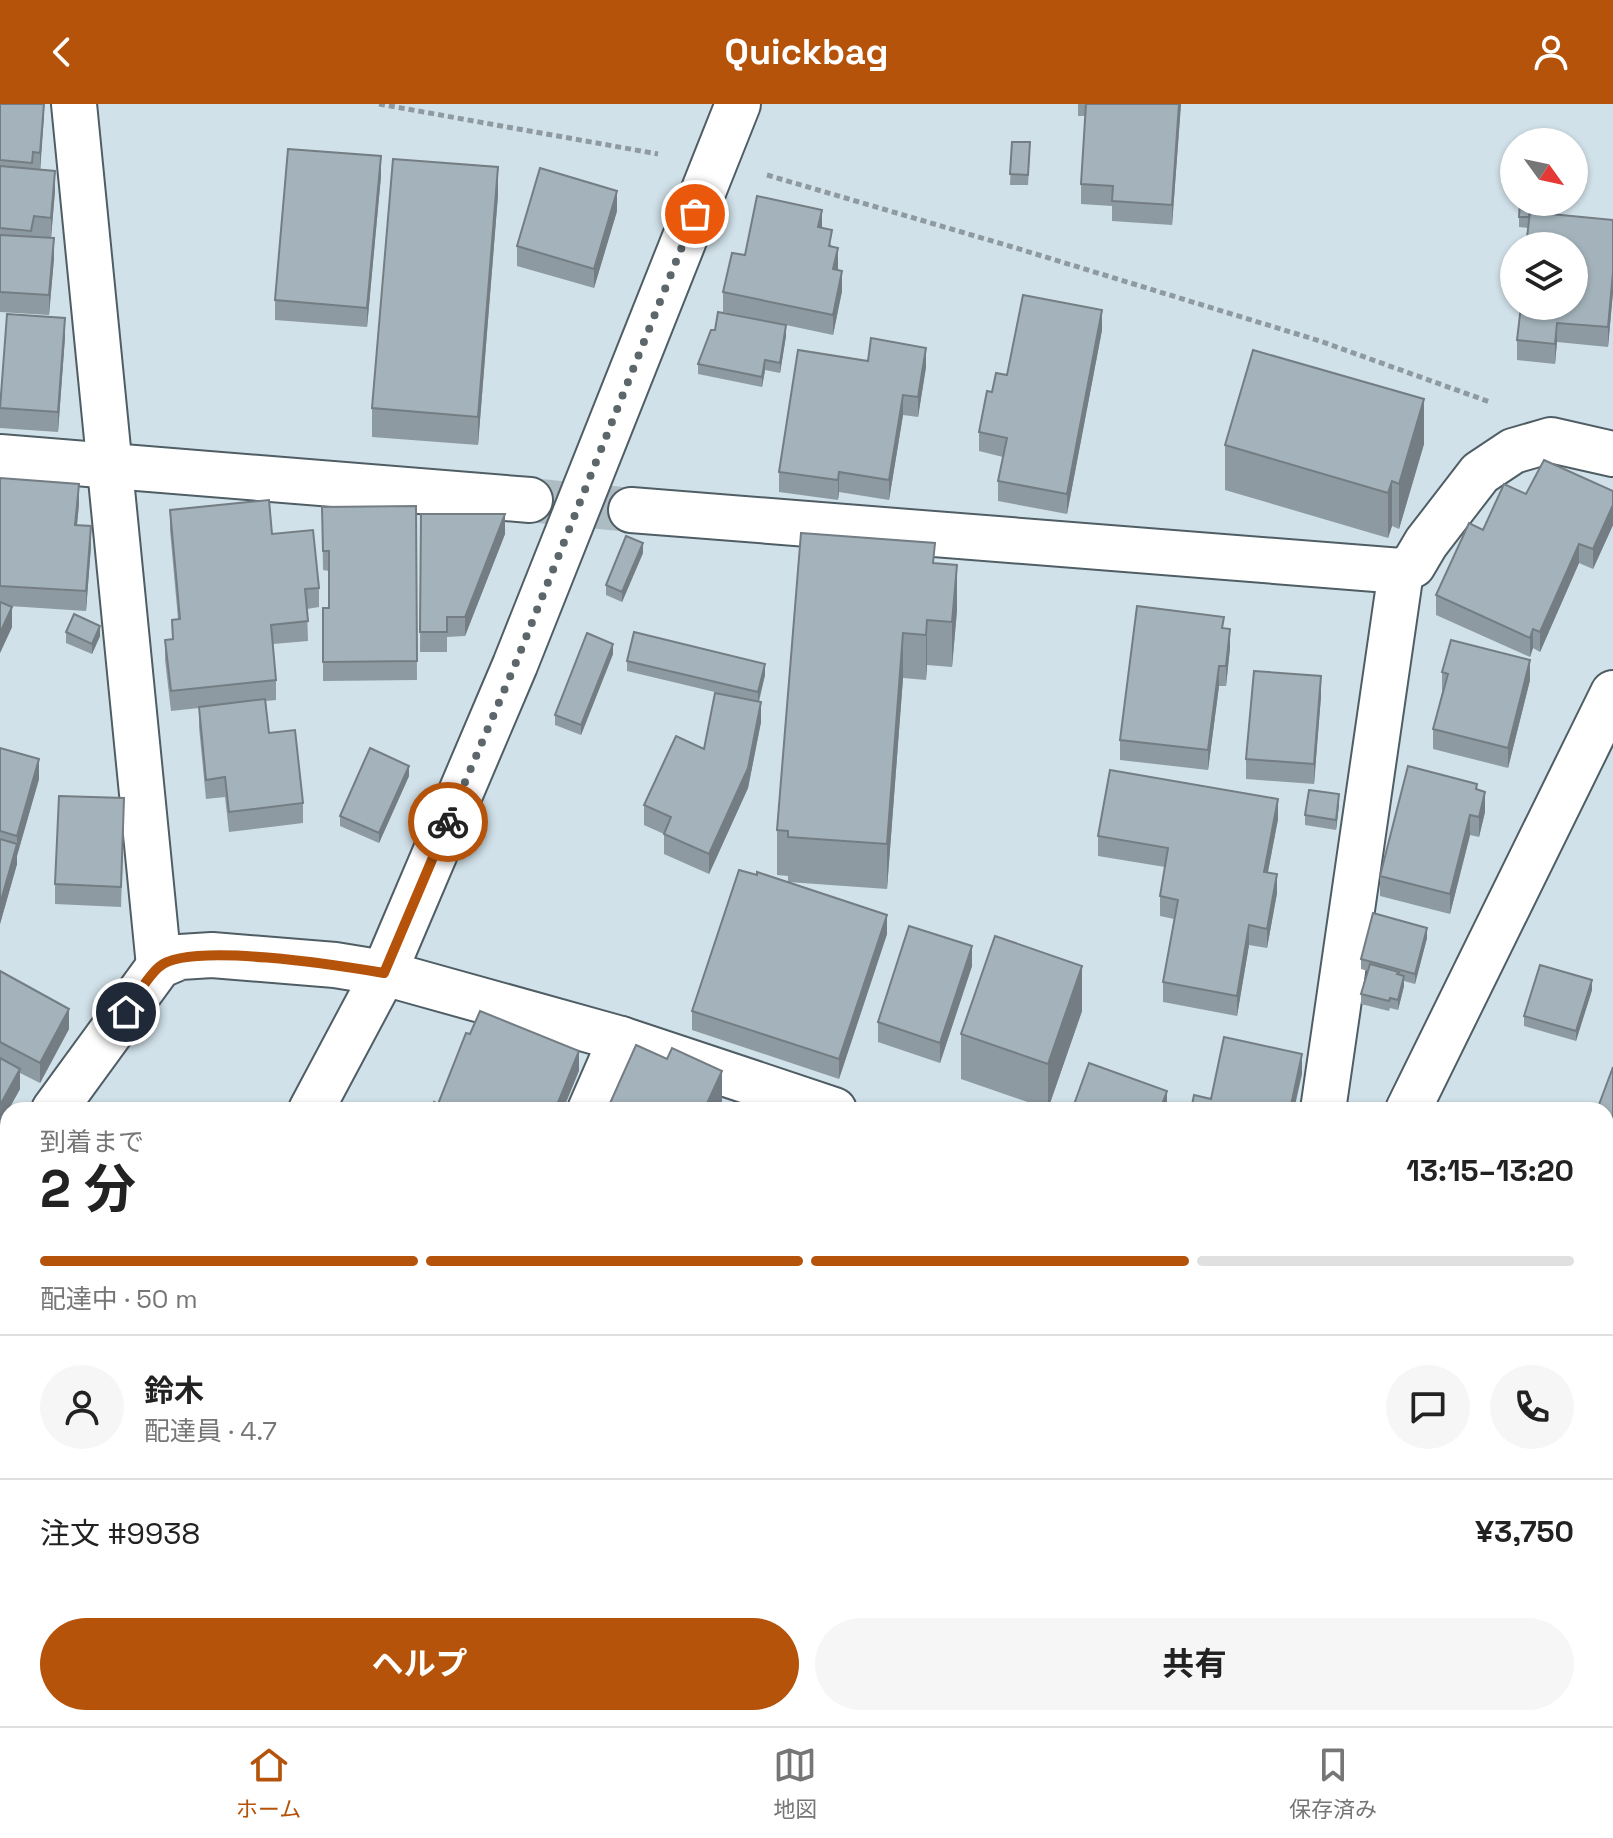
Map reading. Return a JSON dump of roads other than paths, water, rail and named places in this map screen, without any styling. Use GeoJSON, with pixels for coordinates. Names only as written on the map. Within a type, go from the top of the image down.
{"type":"FeatureCollection","features":[{"type":"Feature","properties":{"kind":"street"},"geometry":{"type":"LineString","coordinates":[[74,104],[159,966]]}},
{"type":"Feature","properties":{"kind":"street"},"geometry":{"type":"LineString","coordinates":[[315,1102],[384,973],[515,665],[738,104]]}},
{"type":"Feature","properties":{"kind":"street"},"geometry":{"type":"LineString","coordinates":[[631,510],[1401,571],[1413,565],[1426,543],[1480,473],[1513,451],[1551,440],[1613,454]]}},
{"type":"Feature","properties":{"kind":"street"},"geometry":{"type":"LineString","coordinates":[[0,457],[530,500]]}},
{"type":"Feature","properties":{"kind":"street"},"geometry":{"type":"LineString","coordinates":[[1324,1102],[1401,571]]}},
{"type":"Feature","properties":{"kind":"street"},"geometry":{"type":"LineString","coordinates":[[1412,1102],[1613,693]]}},
{"type":"Feature","properties":{"kind":"street"},"geometry":{"type":"LineString","coordinates":[[60,1102],[159,966],[180,957],[212,955],[335,965],[384,973],[621,1039],[810,1102]]}},
{"type":"Feature","properties":{"kind":"street"},"geometry":{"type":"LineString","coordinates":[[593,1102],[621,1039]]}},
{"type":"Feature","properties":{"kind":"tunnel"},"geometry":{"type":"LineString","coordinates":[[530,500],[631,510]]}}]}
